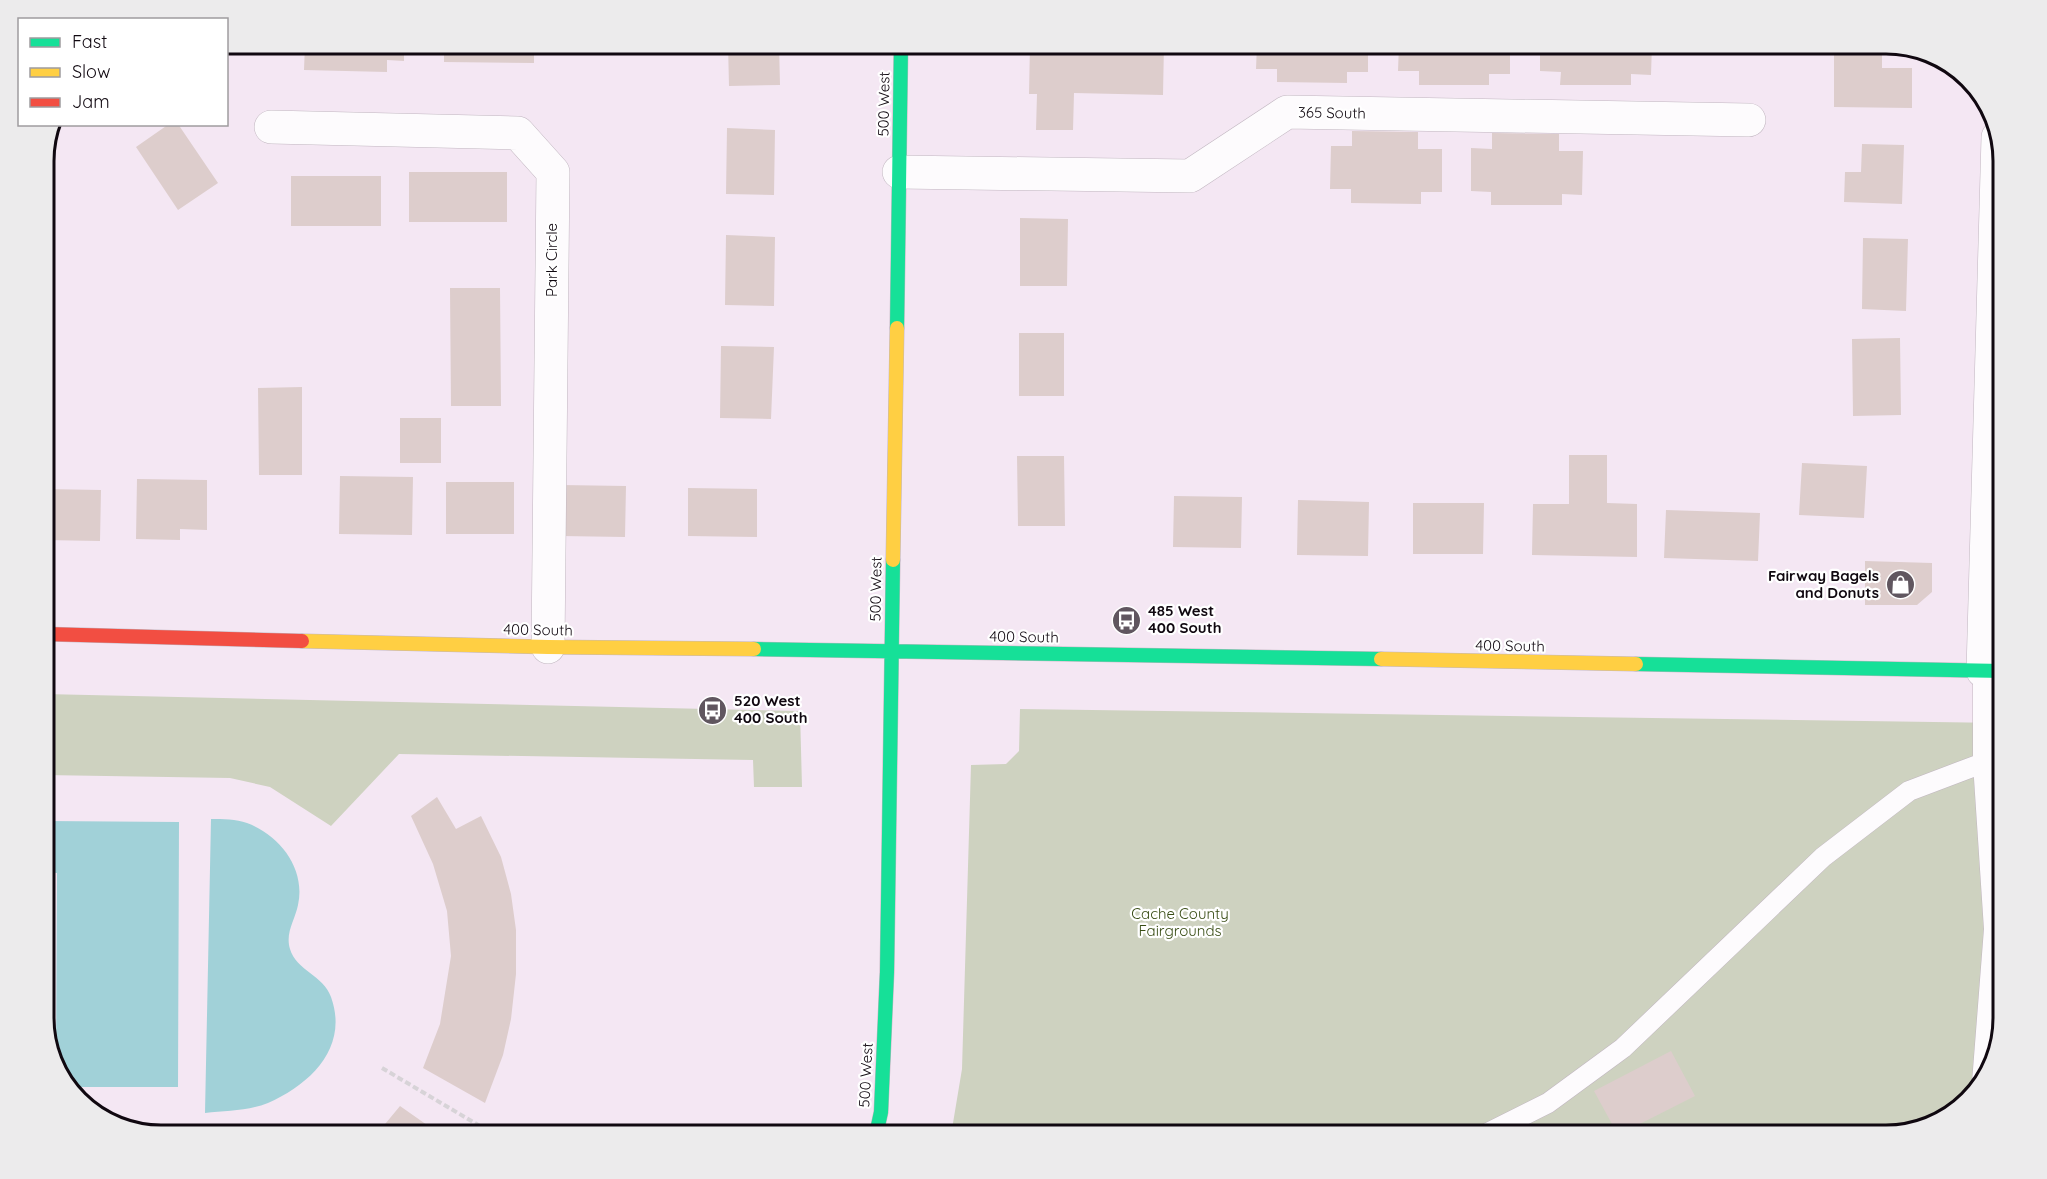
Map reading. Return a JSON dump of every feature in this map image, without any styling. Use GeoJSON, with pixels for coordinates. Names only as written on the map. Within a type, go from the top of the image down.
{"type":"FeatureCollection","features":[{"type":"Feature","properties":{"kind":"street","name":"500 West"},"geometry":{"type":"LineString","coordinates":[[878,1125],[881,1112],[887,972],[901,54]]}},
{"type":"Feature","properties":{"kind":"street","name":"365 South"},"geometry":{"type":"LineString","coordinates":[[899,172],[1190,176],[1287,112],[1749,120]]}},
{"type":"Feature","properties":{"kind":"street","name":"Park Circle"},"geometry":{"type":"LineString","coordinates":[[271,127],[518,133],[553,172],[548,646]]}},
{"type":"Feature","properties":{"kind":"street","name":"400 South"},"geometry":{"type":"LineString","coordinates":[[54,634],[548,646],[891,650],[1993,671]]}},
{"type":"Feature","properties":{"kind":"lane"},"geometry":{"type":"LineString","coordinates":[[1993,671],[1983,763],[1993,914]]}},
{"type":"Feature","properties":{"kind":"lane"},"geometry":{"type":"LineString","coordinates":[[1505,1125],[1548,1102],[1623,1048],[1823,856],[1909,791],[1983,763]]}},
{"type":"Feature","properties":{"kind":"lane"},"geometry":{"type":"LineString","coordinates":[[1984,1062],[1993,942]]}},
{"type":"Feature","properties":{"kind":"path"},"geometry":{"type":"LineString","coordinates":[[382,1068],[477,1125]]}},
{"type":"Feature","properties":{"kind":"green space"},"geometry":{"type":"Polygon","coordinates":[[[54,694],[800,711],[802,787],[754,787],[753,760],[399,754],[331,826],[270,787],[230,778],[54,775],[54,694]]]}},
{"type":"Feature","properties":{"kind":"green space","name":"Cache County Fairgrounds"},"geometry":{"type":"Polygon","coordinates":[[[1020,709],[1993,723],[1993,1018],[1985,1059],[1962,1094],[1939,1111],[1914,1121],[1886,1125],[953,1125],[962,1069],[971,765],[1006,764],[1019,751],[1020,709]]]}},
{"type":"Feature","properties":{"kind":"water"},"geometry":{"type":"Polygon","coordinates":[[[211,819],[238,821],[259,828],[280,845],[288,855],[298,879],[299,892],[298,905],[290,932],[290,949],[298,962],[322,984],[331,997],[335,1015],[335,1032],[322,1062],[312,1074],[284,1095],[253,1108],[205,1113],[211,819]]]}},
{"type":"Feature","properties":{"kind":"water"},"geometry":{"type":"Polygon","coordinates":[[[54,821],[179,822],[178,1087],[79,1087],[68,1071],[56,1039],[57,873],[54,873],[54,821]]]}},
{"type":"Feature","properties":{"kind":"building"},"geometry":{"type":"Polygon","coordinates":[[[305,54],[404,54],[404,61],[387,60],[387,72],[304,70],[305,54]]]}},
{"type":"Feature","properties":{"kind":"building"},"geometry":{"type":"Polygon","coordinates":[[[444,54],[534,54],[534,63],[444,62],[444,54]]]}},
{"type":"Feature","properties":{"kind":"building"},"geometry":{"type":"Polygon","coordinates":[[[728,54],[779,54],[780,85],[729,86],[728,54]]]}},
{"type":"Feature","properties":{"kind":"building"},"geometry":{"type":"Polygon","coordinates":[[[1030,54],[1164,54],[1163,95],[1074,93],[1073,130],[1036,130],[1037,94],[1029,94],[1030,54]]]}},
{"type":"Feature","properties":{"kind":"building"},"geometry":{"type":"Polygon","coordinates":[[[1257,54],[1368,54],[1368,72],[1347,72],[1347,83],[1277,82],[1277,69],[1256,69],[1257,54]]]}},
{"type":"Feature","properties":{"kind":"building"},"geometry":{"type":"Polygon","coordinates":[[[1399,54],[1510,54],[1510,74],[1489,74],[1489,85],[1419,85],[1419,71],[1398,71],[1399,54]]]}},
{"type":"Feature","properties":{"kind":"building"},"geometry":{"type":"Polygon","coordinates":[[[1540,54],[1652,54],[1651,75],[1631,74],[1631,85],[1560,85],[1561,72],[1540,71],[1540,54]]]}},
{"type":"Feature","properties":{"kind":"building"},"geometry":{"type":"Polygon","coordinates":[[[1834,54],[1882,54],[1882,68],[1912,68],[1912,108],[1834,107],[1834,54]]]}},
{"type":"Feature","properties":{"kind":"building"},"geometry":{"type":"Polygon","coordinates":[[[166,126],[179,126],[218,183],[178,210],[136,147],[166,126]]]}},
{"type":"Feature","properties":{"kind":"building"},"geometry":{"type":"Polygon","coordinates":[[[727,128],[775,130],[774,195],[726,194],[727,128]]]}},
{"type":"Feature","properties":{"kind":"building"},"geometry":{"type":"Polygon","coordinates":[[[1352,131],[1418,132],[1418,149],[1442,149],[1442,192],[1421,192],[1421,204],[1351,203],[1351,189],[1330,189],[1331,146],[1352,146],[1352,131]]]}},
{"type":"Feature","properties":{"kind":"building"},"geometry":{"type":"Polygon","coordinates":[[[1492,133],[1559,134],[1559,151],[1583,151],[1582,195],[1562,194],[1562,205],[1491,205],[1491,192],[1471,191],[1471,148],[1492,149],[1492,133]]]}},
{"type":"Feature","properties":{"kind":"building"},"geometry":{"type":"Polygon","coordinates":[[[1862,144],[1904,145],[1902,204],[1844,202],[1845,172],[1861,172],[1862,144]]]}},
{"type":"Feature","properties":{"kind":"building"},"geometry":{"type":"Polygon","coordinates":[[[409,172],[507,172],[507,222],[409,222],[409,172]]]}},
{"type":"Feature","properties":{"kind":"building"},"geometry":{"type":"Polygon","coordinates":[[[291,176],[381,176],[381,226],[291,226],[291,176]]]}},
{"type":"Feature","properties":{"kind":"building"},"geometry":{"type":"Polygon","coordinates":[[[1020,218],[1068,219],[1067,286],[1020,286],[1020,218]]]}},
{"type":"Feature","properties":{"kind":"building"},"geometry":{"type":"Polygon","coordinates":[[[726,235],[775,237],[774,306],[725,305],[726,235]]]}},
{"type":"Feature","properties":{"kind":"building"},"geometry":{"type":"Polygon","coordinates":[[[1863,238],[1908,239],[1906,311],[1862,309],[1863,238]]]}},
{"type":"Feature","properties":{"kind":"building"},"geometry":{"type":"Polygon","coordinates":[[[450,288],[500,288],[501,406],[451,406],[450,288]]]}},
{"type":"Feature","properties":{"kind":"building"},"geometry":{"type":"Polygon","coordinates":[[[1019,333],[1064,333],[1064,396],[1019,396],[1019,333]]]}},
{"type":"Feature","properties":{"kind":"building"},"geometry":{"type":"Polygon","coordinates":[[[1900,338],[1901,415],[1853,416],[1852,339],[1900,338]]]}},
{"type":"Feature","properties":{"kind":"building"},"geometry":{"type":"Polygon","coordinates":[[[721,346],[774,347],[771,419],[720,418],[721,346]]]}},
{"type":"Feature","properties":{"kind":"building"},"geometry":{"type":"Polygon","coordinates":[[[302,387],[302,475],[259,475],[258,388],[302,387]]]}},
{"type":"Feature","properties":{"kind":"building"},"geometry":{"type":"Polygon","coordinates":[[[400,418],[441,418],[441,463],[400,463],[400,418]]]}},
{"type":"Feature","properties":{"kind":"building"},"geometry":{"type":"Polygon","coordinates":[[[1569,455],[1607,455],[1607,503],[1637,504],[1637,557],[1532,555],[1533,504],[1569,504],[1569,455]]]}},
{"type":"Feature","properties":{"kind":"building"},"geometry":{"type":"Polygon","coordinates":[[[1017,456],[1064,456],[1065,526],[1018,526],[1017,456]]]}},
{"type":"Feature","properties":{"kind":"building"},"geometry":{"type":"Polygon","coordinates":[[[1802,463],[1867,466],[1864,518],[1799,515],[1802,463]]]}},
{"type":"Feature","properties":{"kind":"building"},"geometry":{"type":"Polygon","coordinates":[[[340,476],[413,477],[412,535],[339,534],[340,476]]]}},
{"type":"Feature","properties":{"kind":"building"},"geometry":{"type":"Polygon","coordinates":[[[137,479],[207,480],[207,530],[180,529],[180,540],[136,539],[137,479]]]}},
{"type":"Feature","properties":{"kind":"building"},"geometry":{"type":"Polygon","coordinates":[[[446,482],[514,482],[514,534],[446,534],[446,482]]]}},
{"type":"Feature","properties":{"kind":"building"},"geometry":{"type":"Polygon","coordinates":[[[561,485],[626,486],[625,537],[561,536],[561,485]]]}},
{"type":"Feature","properties":{"kind":"building"},"geometry":{"type":"Polygon","coordinates":[[[688,488],[757,489],[757,537],[688,536],[688,488]]]}},
{"type":"Feature","properties":{"kind":"building"},"geometry":{"type":"Polygon","coordinates":[[[54,489],[101,490],[100,541],[54,540],[54,489]]]}},
{"type":"Feature","properties":{"kind":"building"},"geometry":{"type":"Polygon","coordinates":[[[1174,496],[1242,497],[1241,548],[1173,547],[1174,496]]]}},
{"type":"Feature","properties":{"kind":"building"},"geometry":{"type":"Polygon","coordinates":[[[1298,500],[1369,502],[1368,556],[1297,555],[1298,500]]]}},
{"type":"Feature","properties":{"kind":"building"},"geometry":{"type":"Polygon","coordinates":[[[1413,503],[1484,503],[1483,554],[1413,554],[1413,503]]]}},
{"type":"Feature","properties":{"kind":"building"},"geometry":{"type":"Polygon","coordinates":[[[1666,510],[1760,513],[1758,561],[1664,558],[1666,510]]]}},
{"type":"Feature","properties":{"kind":"building"},"geometry":{"type":"Polygon","coordinates":[[[1865,561],[1932,563],[1932,592],[1917,605],[1865,605],[1865,561]]]}},
{"type":"Feature","properties":{"kind":"building"},"geometry":{"type":"Polygon","coordinates":[[[437,797],[456,829],[481,816],[501,857],[511,894],[516,930],[516,974],[511,1019],[503,1055],[485,1103],[423,1068],[440,1024],[451,956],[447,911],[433,864],[411,816],[437,797]]]}},
{"type":"Feature","properties":{"kind":"building"},"geometry":{"type":"Polygon","coordinates":[[[1671,1051],[1695,1096],[1638,1125],[1613,1125],[1594,1091],[1671,1051]]]}},
{"type":"Feature","properties":{"kind":"building"},"geometry":{"type":"Polygon","coordinates":[[[400,1106],[427,1125],[384,1125],[400,1106]]]}},
{"type":"Feature","properties":{"kind":"traffic: fast"},"geometry":{"type":"LineString","coordinates":[[897,328],[901,54]]}},
{"type":"Feature","properties":{"kind":"traffic: fast"},"geometry":{"type":"LineString","coordinates":[[878,1125],[881,1112],[887,972],[893,560]]}},
{"type":"Feature","properties":{"kind":"traffic: fast"},"geometry":{"type":"LineString","coordinates":[[754,649],[1381,659]]}},
{"type":"Feature","properties":{"kind":"traffic: fast"},"geometry":{"type":"LineString","coordinates":[[1636,664],[1993,671]]}},
{"type":"Feature","properties":{"kind":"traffic: slow"},"geometry":{"type":"LineString","coordinates":[[893,560],[897,328]]}},
{"type":"Feature","properties":{"kind":"traffic: slow"},"geometry":{"type":"LineString","coordinates":[[302,641],[754,649]]}},
{"type":"Feature","properties":{"kind":"traffic: slow"},"geometry":{"type":"LineString","coordinates":[[1381,659],[1636,664]]}},
{"type":"Feature","properties":{"kind":"traffic: jam"},"geometry":{"type":"LineString","coordinates":[[54,634],[302,641]]}},
{"type":"Feature","properties":{"kind":"place","name":"Fairway Bagels and Donuts"},"geometry":{"type":"Point","coordinates":[1900,585]}},
{"type":"Feature","properties":{"kind":"place","name":"485 West 400 South"},"geometry":{"type":"Point","coordinates":[1127,620]}},
{"type":"Feature","properties":{"kind":"place","name":"520 West 400 South"},"geometry":{"type":"Point","coordinates":[713,710]}}]}
